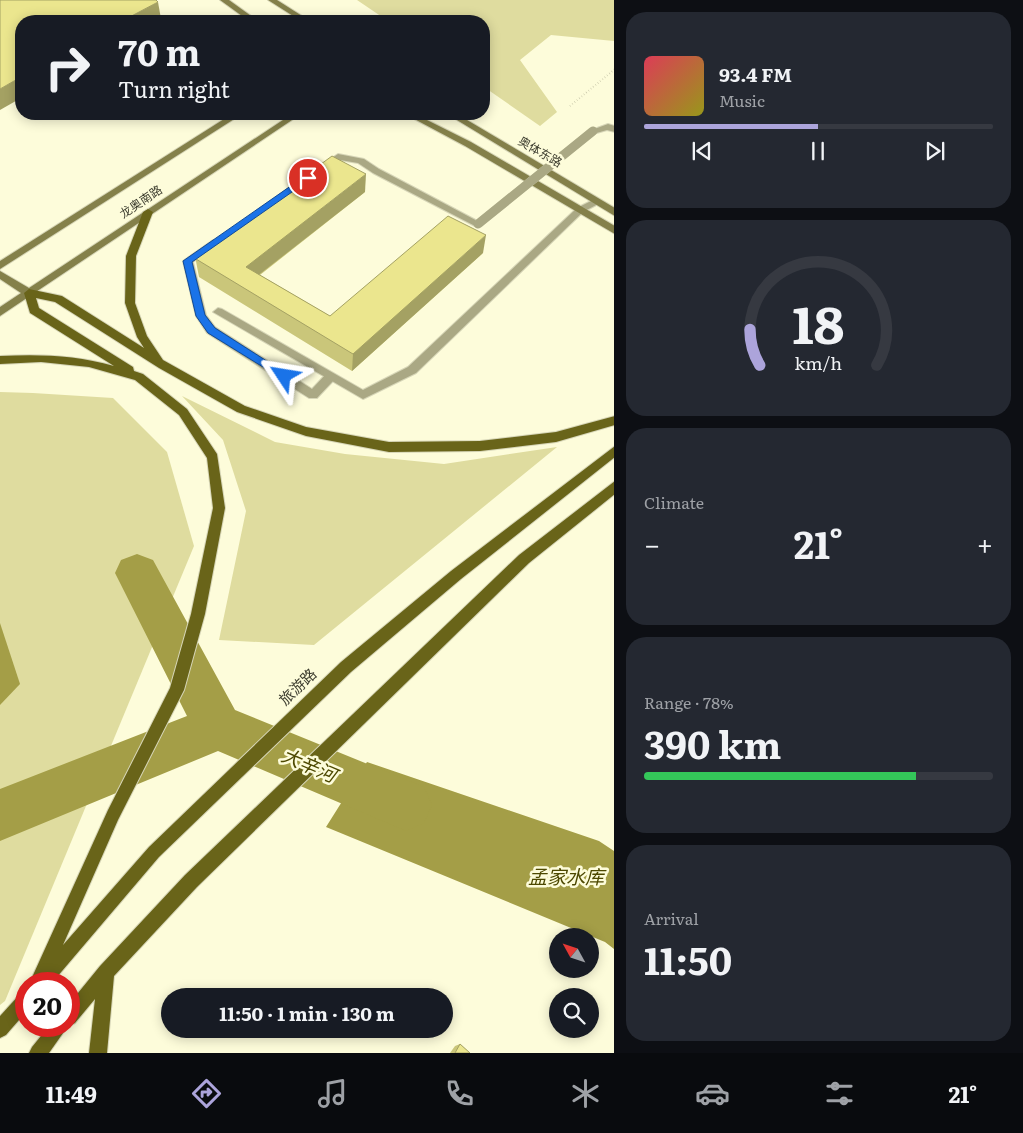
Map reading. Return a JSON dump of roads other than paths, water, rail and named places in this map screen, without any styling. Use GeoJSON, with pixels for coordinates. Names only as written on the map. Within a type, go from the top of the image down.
{"type":"FeatureCollection","features":[{"type":"Feature","properties":{"kind":"main road"},"geometry":{"type":"LineString","coordinates":[[224,0],[245,15]]}},
{"type":"Feature","properties":{"kind":"main road"},"geometry":{"type":"LineString","coordinates":[[272,0],[296,15]]}},
{"type":"Feature","properties":{"kind":"main road","name":"龙奥南路"},"geometry":{"type":"LineString","coordinates":[[0,266],[229,120]]}},
{"type":"Feature","properties":{"kind":"main road","name":"龙奥南路"},"geometry":{"type":"LineString","coordinates":[[0,312],[287,120]]}},
{"type":"Feature","properties":{"kind":"main road"},"geometry":{"type":"LineString","coordinates":[[421,120],[468,144],[614,231]]}},
{"type":"Feature","properties":{"kind":"main road","name":"奥体东路"},"geometry":{"type":"LineString","coordinates":[[461,120],[562,179],[614,214]]}},
{"type":"Feature","properties":{"kind":"main road"},"geometry":{"type":"LineString","coordinates":[[148,212],[131,256],[130,303],[142,337],[163,365]]}},
{"type":"Feature","properties":{"kind":"main road"},"geometry":{"type":"LineString","coordinates":[[0,274],[29,292],[58,298],[163,365],[241,409],[306,431],[389,448],[490,445],[556,436],[614,420]]}},
{"type":"Feature","properties":{"kind":"main road"},"geometry":{"type":"LineString","coordinates":[[29,292],[34,310],[139,377],[183,412],[213,457],[219,508],[198,614],[177,690],[113,815],[44,972]]}},
{"type":"Feature","properties":{"kind":"main road"},"geometry":{"type":"LineString","coordinates":[[0,360],[42,358],[88,363],[139,377]]}},
{"type":"Feature","properties":{"kind":"main road","name":"旅游路"},"geometry":{"type":"LineString","coordinates":[[49,972],[154,852],[346,666],[456,575],[614,450]]}},
{"type":"Feature","properties":{"kind":"main road"},"geometry":{"type":"LineString","coordinates":[[80,1003],[106,972],[191,881],[524,559],[614,486]]}},
{"type":"Feature","properties":{"kind":"main road"},"geometry":{"type":"LineString","coordinates":[[98,1053],[106,972]]}},
{"type":"Feature","properties":{"kind":"main road"},"geometry":{"type":"LineString","coordinates":[[0,1029],[15,1012]]}},
{"type":"Feature","properties":{"kind":"main road"},"geometry":{"type":"LineString","coordinates":[[38,1053],[51,1037]]}},
{"type":"Feature","properties":{"kind":"street"},"geometry":{"type":"LineString","coordinates":[[314,174],[338,158],[361,161],[376,171],[478,224],[593,131],[608,127],[614,130]]}},
{"type":"Feature","properties":{"kind":"street"},"geometry":{"type":"LineString","coordinates":[[218,312],[362,395],[412,370],[580,210],[595,202]]}},
{"type":"Feature","properties":{"kind":"street"},"geometry":{"type":"LineString","coordinates":[[219,239],[188,261],[201,316],[211,330],[313,395],[330,377]]}},
{"type":"Feature","properties":{"kind":"water"},"geometry":{"type":"Polygon","coordinates":[[[0,623],[20,684],[0,705],[0,623]]]}},
{"type":"Feature","properties":{"kind":"water","name":"孟家水库"},"geometry":{"type":"Polygon","coordinates":[[[367,762],[599,841],[614,851],[614,949],[599,940],[599,928],[571,928],[326,827],[367,762]]]}},
{"type":"Feature","properties":{"kind":"waterway"},"geometry":{"type":"LineString","coordinates":[[137,573],[218,727]]}},
{"type":"Feature","properties":{"kind":"waterway","name":"大辛河"},"geometry":{"type":"LineString","coordinates":[[0,815],[218,727]]}},
{"type":"Feature","properties":{"kind":"waterway","name":"大辛河"},"geometry":{"type":"LineString","coordinates":[[218,727],[406,805]]}}]}
